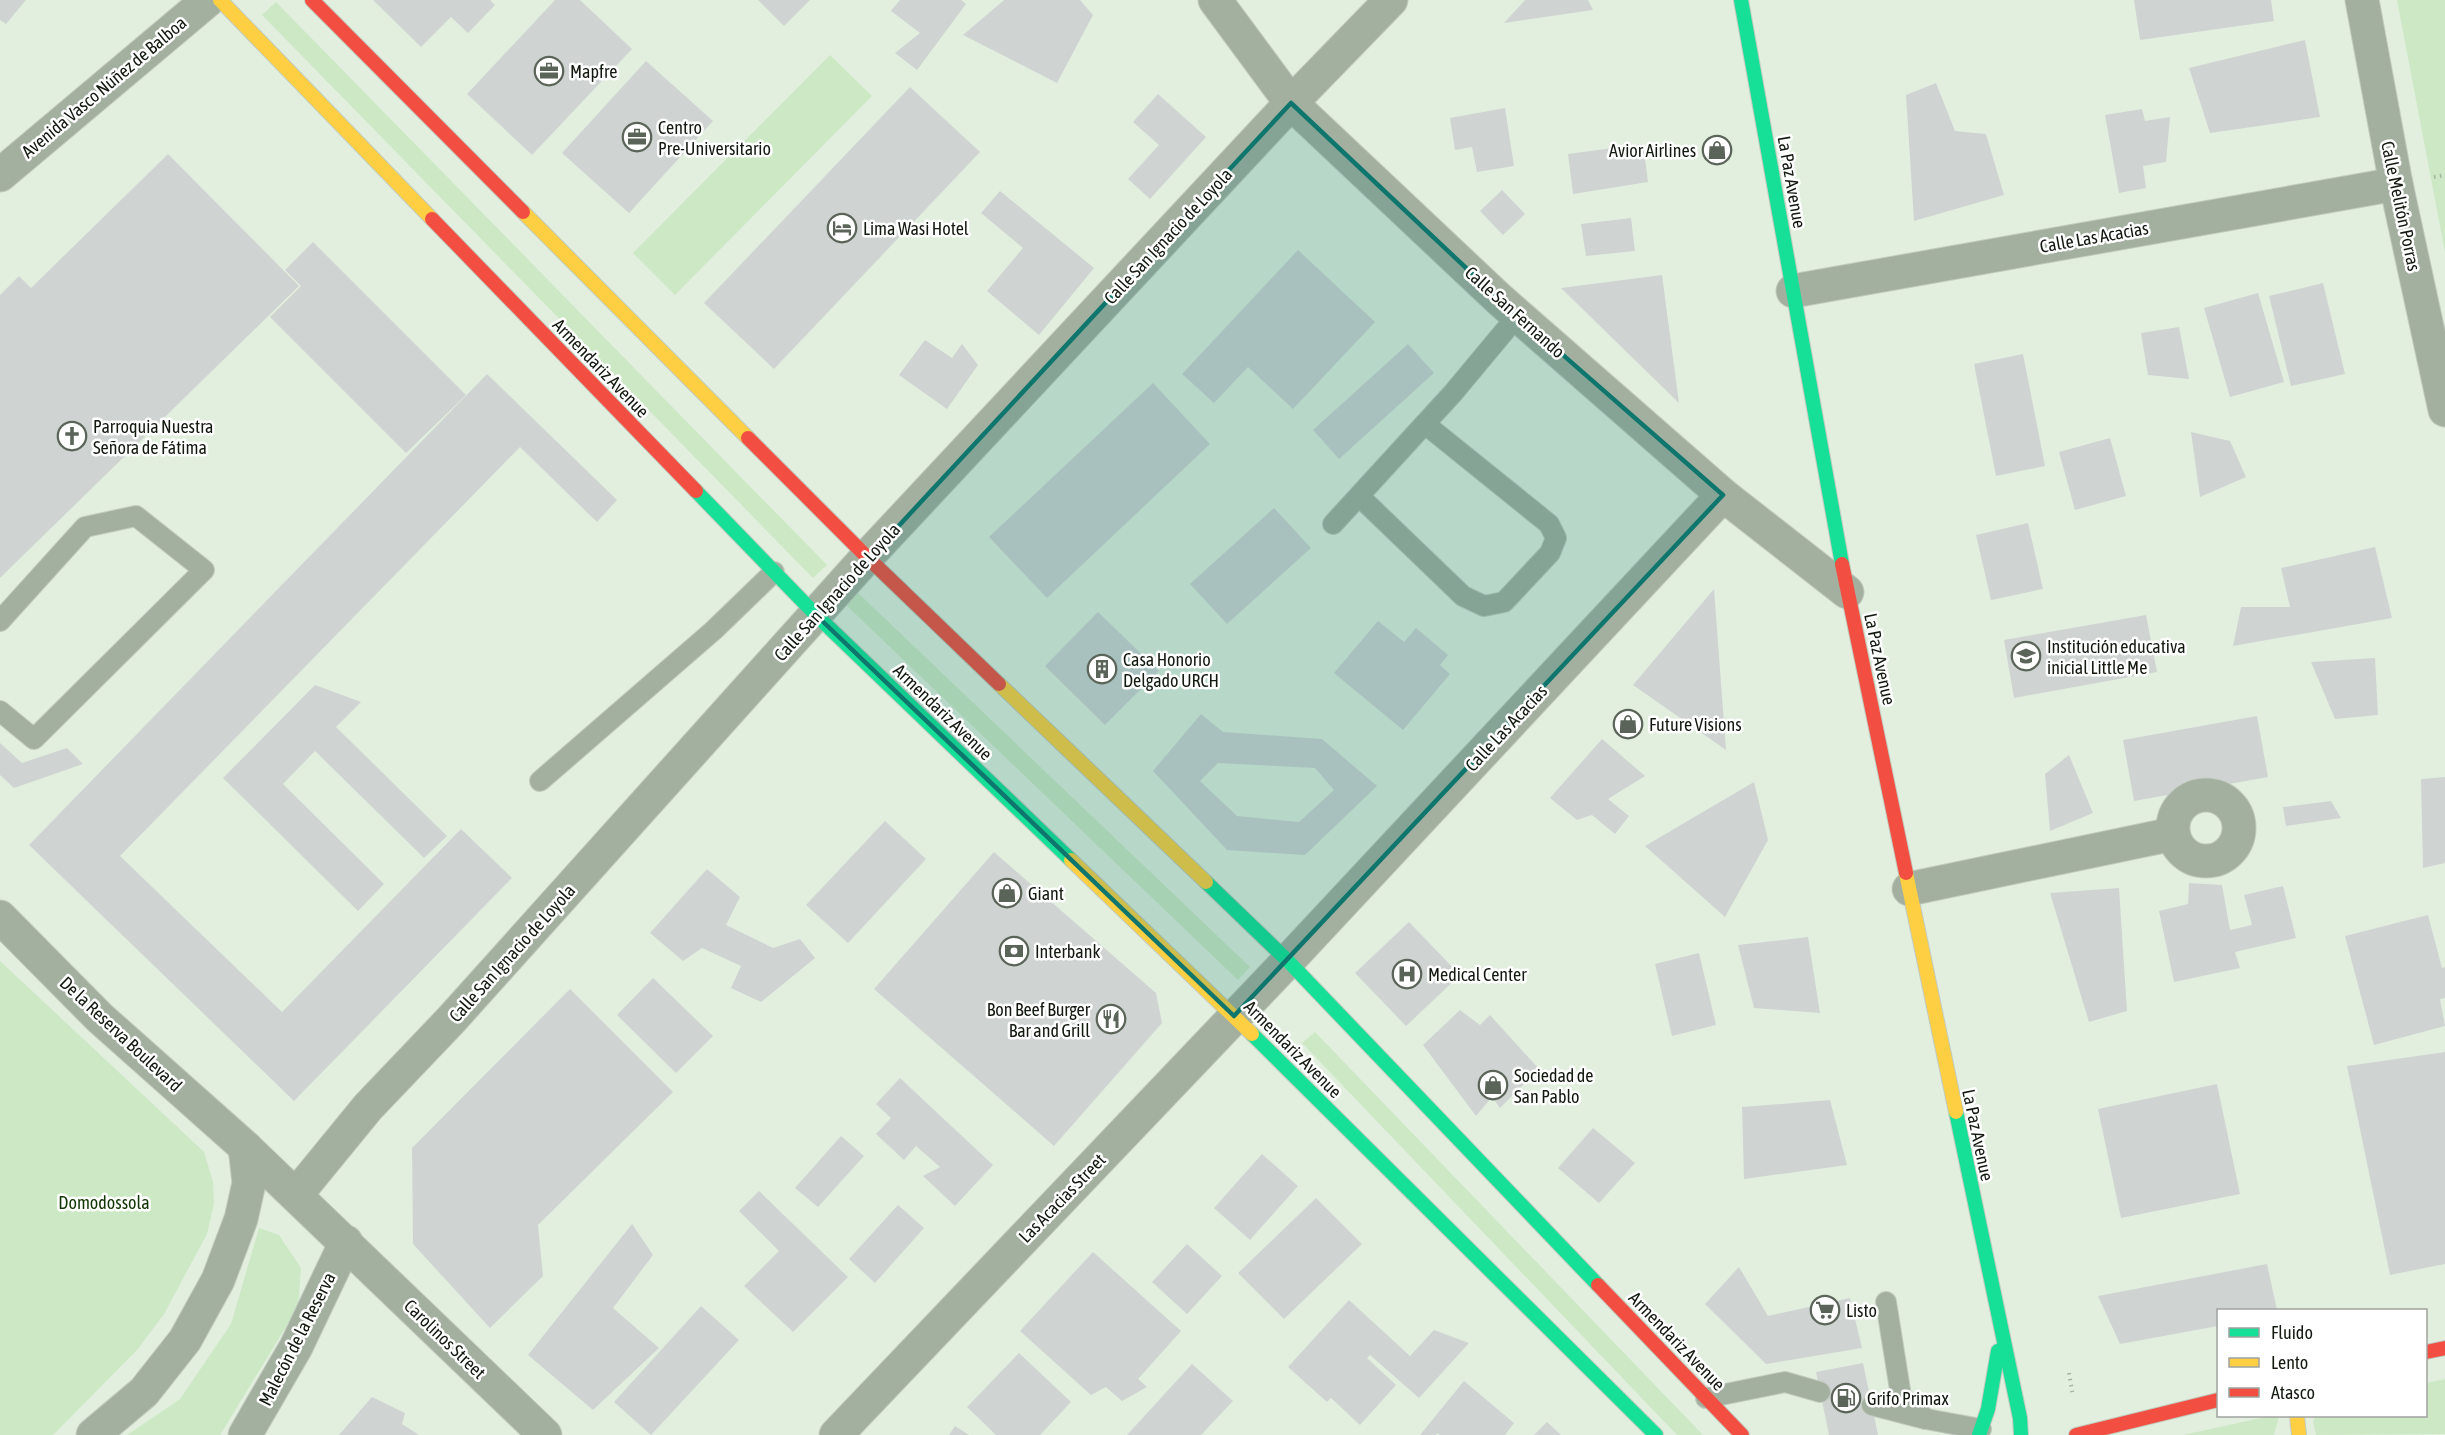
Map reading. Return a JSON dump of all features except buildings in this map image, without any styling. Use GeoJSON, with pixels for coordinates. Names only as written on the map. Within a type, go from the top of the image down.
{"type":"FeatureCollection","features":[{"type":"Feature","properties":{"kind":"main road","name":"Armendariz Avenue"},"geometry":{"type":"LineString","coordinates":[[220,0],[816,615],[1234,1016],[1656,1435]]}},
{"type":"Feature","properties":{"kind":"main road","name":"Armendariz Avenue"},"geometry":{"type":"LineString","coordinates":[[312,0],[867,557],[1288,961],[1742,1435]]}},
{"type":"Feature","properties":{"kind":"main road","name":"La Paz Avenue"},"geometry":{"type":"LineString","coordinates":[[1741,0],[1847,592],[1999,1322]]}},
{"type":"Feature","properties":{"kind":"main road"},"geometry":{"type":"LineString","coordinates":[[1980,1432],[1993,1389],[1998,1356],[1999,1322]]}},
{"type":"Feature","properties":{"kind":"main road"},"geometry":{"type":"LineString","coordinates":[[1999,1322],[2020,1418],[2021,1435]]}},
{"type":"Feature","properties":{"kind":"main road"},"geometry":{"type":"LineString","coordinates":[[2427,1352],[2445,1348]]}},
{"type":"Feature","properties":{"kind":"main road"},"geometry":{"type":"LineString","coordinates":[[2076,1435],[2217,1400]]}},
{"type":"Feature","properties":{"kind":"main road"},"geometry":{"type":"LineString","coordinates":[[2297,1417],[2299,1435]]}},
{"type":"Feature","properties":{"kind":"street","name":"Avenida Vasco Núñez de Balboa"},"geometry":{"type":"LineString","coordinates":[[0,175],[208,0]]}},
{"type":"Feature","properties":{"kind":"street","name":"Calle San Fernando"},"geometry":{"type":"LineString","coordinates":[[1215,0],[1291,103],[1518,315],[1723,495],[1847,592]]}},
{"type":"Feature","properties":{"kind":"street","name":"Calle San Ignacio de Loyola"},"geometry":{"type":"LineString","coordinates":[[296,1195],[368,1107],[451,1020],[867,557],[1291,103],[1391,0]]}},
{"type":"Feature","properties":{"kind":"street","name":"Calle Melitón Porras"},"geometry":{"type":"LineString","coordinates":[[2362,0],[2396,184],[2445,410]]}},
{"type":"Feature","properties":{"kind":"street","name":"Calle Las Acacias"},"geometry":{"type":"LineString","coordinates":[[1793,291],[2396,184]]}},
{"type":"Feature","properties":{"kind":"street","name":"Calle Las Acacias"},"geometry":{"type":"LineString","coordinates":[[1288,961],[1723,495]]}},
{"type":"Feature","properties":{"kind":"street"},"geometry":{"type":"LineString","coordinates":[[1909,889],[2173,834]]}},
{"type":"Feature","properties":{"kind":"street","name":"De la Reserva Boulevard"},"geometry":{"type":"LineString","coordinates":[[0,917],[100,1018],[245,1147],[346,1242]]}},
{"type":"Feature","properties":{"kind":"street","name":"Las Acacias Street"},"geometry":{"type":"LineString","coordinates":[[836,1435],[1288,961]]}},
{"type":"Feature","properties":{"kind":"street"},"geometry":{"type":"LineString","coordinates":[[93,1435],[144,1392],[185,1340],[218,1280],[241,1219],[249,1184],[245,1147]]}},
{"type":"Feature","properties":{"kind":"street","name":"Malecón de la Reserva"},"geometry":{"type":"LineString","coordinates":[[245,1435],[296,1347],[346,1242]]}},
{"type":"Feature","properties":{"kind":"street","name":"Carolinos Street"},"geometry":{"type":"LineString","coordinates":[[346,1242],[545,1435]]}},
{"type":"Feature","properties":{"kind":"lane"},"geometry":{"type":"LineString","coordinates":[[1333,524],[1360,497],[1518,315]]}},
{"type":"Feature","properties":{"kind":"lane"},"geometry":{"type":"LineString","coordinates":[[1360,497],[1463,596],[1484,606],[1504,602],[1550,553],[1556,538],[1549,524],[1425,423]]}},
{"type":"Feature","properties":{"kind":"lane"},"geometry":{"type":"LineString","coordinates":[[0,621],[85,527],[136,516],[204,570],[34,739],[0,711]]}},
{"type":"Feature","properties":{"kind":"lane"},"geometry":{"type":"LineString","coordinates":[[540,781],[714,630],[774,572]]}},
{"type":"Feature","properties":{"kind":"lane"},"geometry":{"type":"LineString","coordinates":[[1886,1302],[1901,1396],[1926,1419]]}},
{"type":"Feature","properties":{"kind":"lane"},"geometry":{"type":"LineString","coordinates":[[1706,1398],[1785,1382],[1820,1392]]}},
{"type":"Feature","properties":{"kind":"lane"},"geometry":{"type":"LineString","coordinates":[[1872,1405],[1980,1432]]}},
{"type":"Feature","properties":{"kind":"path"},"geometry":{"type":"LineString","coordinates":[[2432,177],[2445,175]]}},
{"type":"Feature","properties":{"kind":"highlighted area"},"geometry":{"type":"Polygon","coordinates":[[[1291,103],[1499,299],[1723,495],[1234,1016],[816,615],[1291,103]]]}},
{"type":"Feature","properties":{"kind":"green space"},"geometry":{"type":"Polygon","coordinates":[[[2397,0],[2445,0],[2445,252],[2397,0]]]}},
{"type":"Feature","properties":{"kind":"green space"},"geometry":{"type":"Polygon","coordinates":[[[276,2],[827,565],[813,578],[262,15],[276,2]]]}},
{"type":"Feature","properties":{"kind":"green space"},"geometry":{"type":"Polygon","coordinates":[[[830,55],[872,96],[675,295],[633,253],[830,55]]]}},
{"type":"Feature","properties":{"kind":"green space"},"geometry":{"type":"Polygon","coordinates":[[[856,591],[1250,967],[1238,980],[844,603],[856,591]]]}},
{"type":"Feature","properties":{"kind":"green space","name":"Domodossola"},"geometry":{"type":"Polygon","coordinates":[[[0,961],[204,1152],[213,1182],[214,1203],[207,1234],[164,1314],[137,1350],[53,1435],[0,1435],[0,961]]]}},
{"type":"Feature","properties":{"kind":"green space"},"geometry":{"type":"Polygon","coordinates":[[[1315,1032],[1703,1435],[1677,1435],[1302,1043],[1315,1032]]]}},
{"type":"Feature","properties":{"kind":"green space"},"geometry":{"type":"Polygon","coordinates":[[[259,1228],[279,1235],[301,1268],[298,1307],[220,1435],[127,1435],[180,1399],[231,1324],[259,1228]]]}},
{"type":"Feature","properties":{"kind":"green space"},"geometry":{"type":"Polygon","coordinates":[[[2445,1379],[2445,1434],[2316,1435],[2313,1421],[2315,1417],[2427,1417],[2427,1383],[2445,1379]]]}},
{"type":"Feature","properties":{"kind":"green space"},"geometry":{"type":"Polygon","coordinates":[[[2265,1417],[2279,1417],[2274,1435],[2183,1435],[2265,1417]]]}},
{"type":"Feature","properties":{"kind":"traffic: fast"},"geometry":{"type":"LineString","coordinates":[[1741,0],[1842,564]]}},
{"type":"Feature","properties":{"kind":"traffic: fast"},"geometry":{"type":"LineString","coordinates":[[696,491],[816,615],[1071,860]]}},
{"type":"Feature","properties":{"kind":"traffic: fast"},"geometry":{"type":"LineString","coordinates":[[1206,882],[1288,961],[1598,1285]]}},
{"type":"Feature","properties":{"kind":"traffic: fast"},"geometry":{"type":"LineString","coordinates":[[1252,1034],[1656,1435]]}},
{"type":"Feature","properties":{"kind":"traffic: fast"},"geometry":{"type":"LineString","coordinates":[[1956,1112],[2020,1418],[2021,1435]]}},
{"type":"Feature","properties":{"kind":"traffic: fast"},"geometry":{"type":"LineString","coordinates":[[1979,1435],[1988,1409],[1998,1351]]}},
{"type":"Feature","properties":{"kind":"traffic: slow"},"geometry":{"type":"LineString","coordinates":[[220,0],[432,219]]}},
{"type":"Feature","properties":{"kind":"traffic: slow"},"geometry":{"type":"LineString","coordinates":[[523,212],[748,438]]}},
{"type":"Feature","properties":{"kind":"traffic: slow"},"geometry":{"type":"LineString","coordinates":[[999,684],[1206,882]]}},
{"type":"Feature","properties":{"kind":"traffic: slow"},"geometry":{"type":"LineString","coordinates":[[1071,860],[1252,1034]]}},
{"type":"Feature","properties":{"kind":"traffic: slow"},"geometry":{"type":"LineString","coordinates":[[1906,873],[1956,1112]]}},
{"type":"Feature","properties":{"kind":"traffic: slow"},"geometry":{"type":"LineString","coordinates":[[2297,1417],[2299,1435]]}},
{"type":"Feature","properties":{"kind":"traffic: jam"},"geometry":{"type":"LineString","coordinates":[[312,0],[523,212]]}},
{"type":"Feature","properties":{"kind":"traffic: jam"},"geometry":{"type":"LineString","coordinates":[[432,219],[696,491]]}},
{"type":"Feature","properties":{"kind":"traffic: jam"},"geometry":{"type":"LineString","coordinates":[[748,438],[999,684]]}},
{"type":"Feature","properties":{"kind":"traffic: jam"},"geometry":{"type":"LineString","coordinates":[[1842,564],[1906,873]]}},
{"type":"Feature","properties":{"kind":"traffic: jam"},"geometry":{"type":"LineString","coordinates":[[1598,1285],[1742,1435]]}},
{"type":"Feature","properties":{"kind":"traffic: jam"},"geometry":{"type":"LineString","coordinates":[[2427,1352],[2445,1348]]}},
{"type":"Feature","properties":{"kind":"traffic: jam"},"geometry":{"type":"LineString","coordinates":[[2076,1435],[2217,1400]]}},
{"type":"Feature","properties":{"kind":"place","name":"Mapfre"},"geometry":{"type":"Point","coordinates":[549,71]}},
{"type":"Feature","properties":{"kind":"place","name":"Centro Pre-Universitario"},"geometry":{"type":"Point","coordinates":[637,137]}},
{"type":"Feature","properties":{"kind":"place","name":"Avior Airlines"},"geometry":{"type":"Point","coordinates":[1717,150]}},
{"type":"Feature","properties":{"kind":"place","name":"Lima Wasi Hotel"},"geometry":{"type":"Point","coordinates":[842,228]}},
{"type":"Feature","properties":{"kind":"place","name":"Parroquia Nuestra Señora de Fátima"},"geometry":{"type":"Point","coordinates":[72,436]}},
{"type":"Feature","properties":{"kind":"place","name":"Institución educativa inicial Little Me"},"geometry":{"type":"Point","coordinates":[2026,656]}},
{"type":"Feature","properties":{"kind":"place","name":"Casa Honorio Delgado URCH"},"geometry":{"type":"Point","coordinates":[1102,669]}},
{"type":"Feature","properties":{"kind":"place","name":"Future Visions"},"geometry":{"type":"Point","coordinates":[1628,724]}},
{"type":"Feature","properties":{"kind":"place","name":"Giant"},"geometry":{"type":"Point","coordinates":[1007,893]}},
{"type":"Feature","properties":{"kind":"place","name":"Interbank"},"geometry":{"type":"Point","coordinates":[1014,951]}},
{"type":"Feature","properties":{"kind":"place","name":"Medical Center"},"geometry":{"type":"Point","coordinates":[1407,974]}},
{"type":"Feature","properties":{"kind":"place","name":"Bon Beef Burger Bar and Grill"},"geometry":{"type":"Point","coordinates":[1111,1019]}},
{"type":"Feature","properties":{"kind":"place","name":"Sociedad de San Pablo"},"geometry":{"type":"Point","coordinates":[1493,1085]}},
{"type":"Feature","properties":{"kind":"place","name":"Listo"},"geometry":{"type":"Point","coordinates":[1825,1310]}},
{"type":"Feature","properties":{"kind":"place","name":"Grifo Primax"},"geometry":{"type":"Point","coordinates":[1846,1398]}}]}
